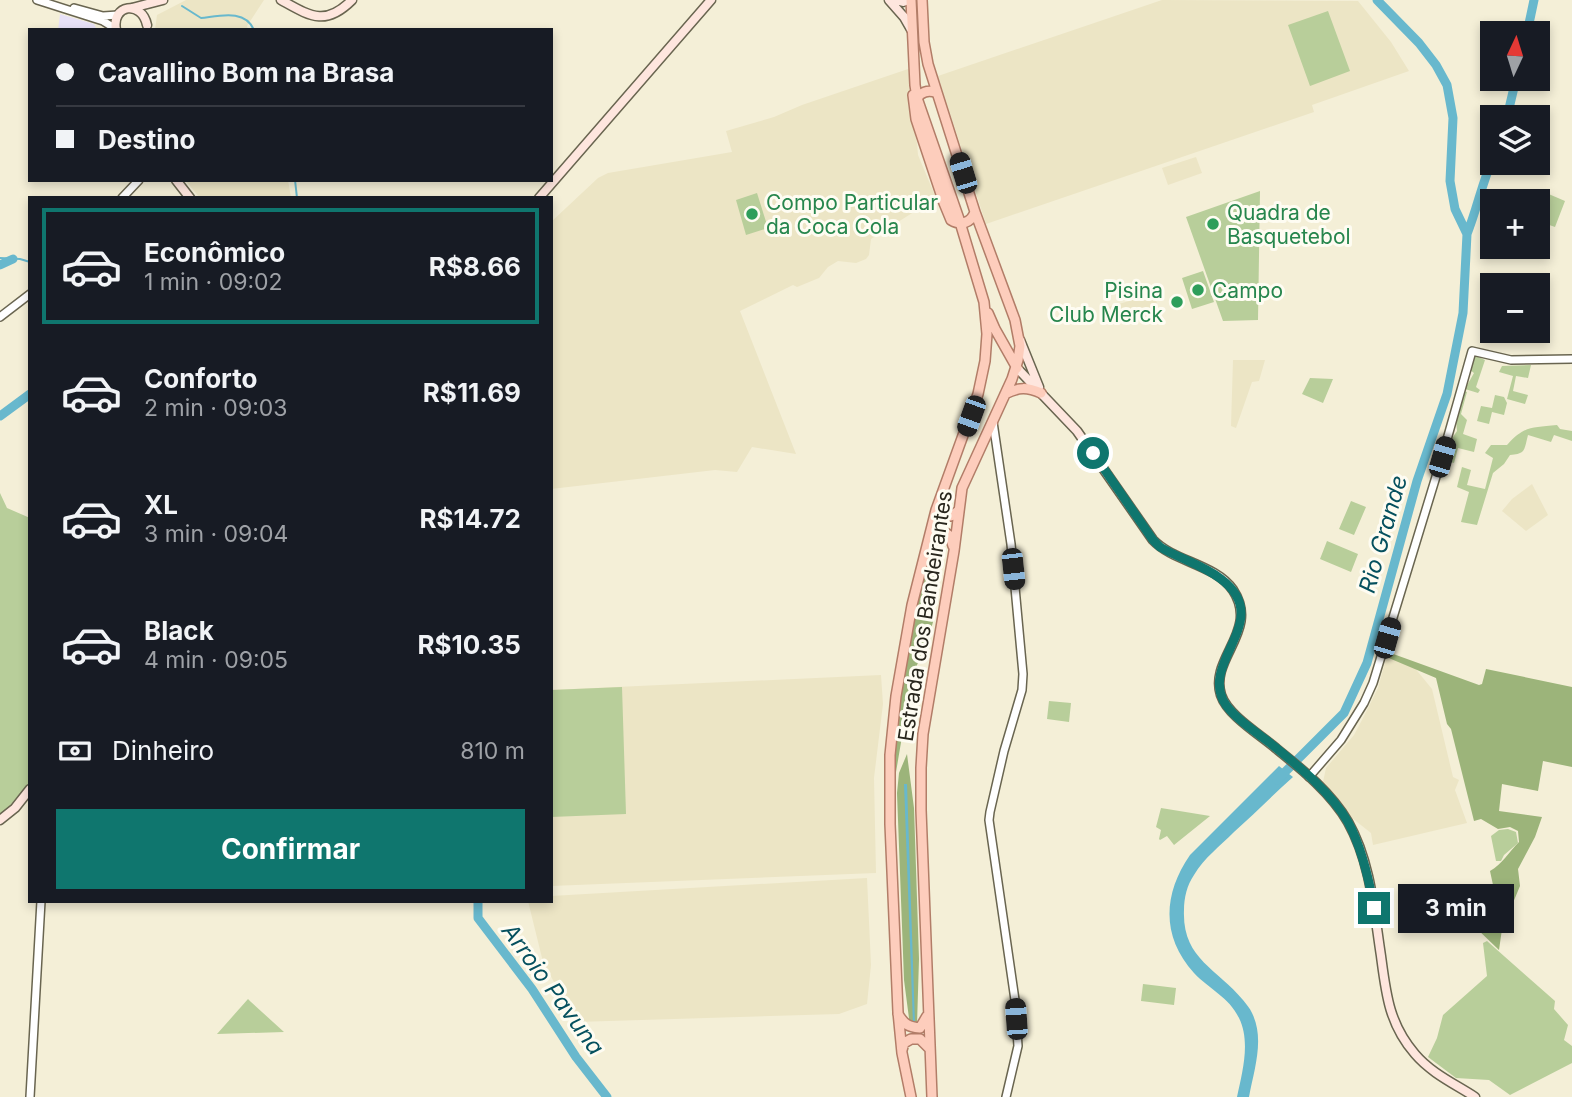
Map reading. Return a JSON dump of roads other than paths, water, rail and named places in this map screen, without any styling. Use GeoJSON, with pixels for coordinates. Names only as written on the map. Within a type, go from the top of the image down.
{"type":"FeatureCollection","features":[{"type":"Feature","properties":{"kind":"main road"},"geometry":{"type":"LineString","coordinates":[[281,0],[309,15],[322,16],[337,12],[352,0]]}},
{"type":"Feature","properties":{"kind":"main road"},"geometry":{"type":"LineString","coordinates":[[553,181],[711,0]]}},
{"type":"Feature","properties":{"kind":"main road"},"geometry":{"type":"LineString","coordinates":[[889,0],[904,17],[912,32]]}},
{"type":"Feature","properties":{"kind":"main road"},"geometry":{"type":"LineString","coordinates":[[895,0],[910,0],[915,102],[928,91],[937,93]]}},
{"type":"Feature","properties":{"kind":"main road","name":"Estrada dos Bandeirantes"},"geometry":{"type":"LineString","coordinates":[[922,0],[925,53],[975,212],[1001,279],[1019,337],[1017,368],[962,488],[921,750],[921,824],[932,1097]]}},
{"type":"Feature","properties":{"kind":"main road"},"geometry":{"type":"LineString","coordinates":[[116,28],[121,1],[143,13],[146,27]]}},
{"type":"Feature","properties":{"kind":"main road"},"geometry":{"type":"LineString","coordinates":[[119,13],[160,1]]}},
{"type":"Feature","properties":{"kind":"main road"},"geometry":{"type":"LineString","coordinates":[[146,27],[160,1]]}},
{"type":"Feature","properties":{"kind":"main road","name":"Estrada dos Bandeirantes"},"geometry":{"type":"LineString","coordinates":[[911,1097],[902,1054],[898,1012],[890,824],[890,755],[896,696],[912,605],[933,518],[974,409],[987,345],[984,302],[960,224],[951,220],[944,203],[922,139],[915,102]]}},
{"type":"Feature","properties":{"kind":"main road"},"geometry":{"type":"LineString","coordinates":[[178,182],[188,196]]}},
{"type":"Feature","properties":{"kind":"main road"},"geometry":{"type":"LineString","coordinates":[[540,196],[552,182]]}},
{"type":"Feature","properties":{"kind":"main road"},"geometry":{"type":"LineString","coordinates":[[960,224],[971,220],[975,212]]}},
{"type":"Feature","properties":{"kind":"main road"},"geometry":{"type":"LineString","coordinates":[[984,302],[995,329],[1017,368],[1077,430],[1153,540],[1169,553],[1220,578],[1233,590],[1241,611],[1240,627],[1219,678],[1220,692],[1225,704],[1308,776],[1348,822],[1370,885],[1387,1001],[1396,1026],[1407,1045],[1424,1063],[1475,1097]]}},
{"type":"Feature","properties":{"kind":"main road"},"geometry":{"type":"LineString","coordinates":[[1019,337],[1041,393]]}},
{"type":"Feature","properties":{"kind":"main road"},"geometry":{"type":"LineString","coordinates":[[1005,394],[1023,387],[1041,393]]}},
{"type":"Feature","properties":{"kind":"main road"},"geometry":{"type":"LineString","coordinates":[[940,497],[943,514],[953,516],[959,510]]}},
{"type":"Feature","properties":{"kind":"main road"},"geometry":{"type":"LineString","coordinates":[[927,545],[936,534],[946,533],[952,539],[954,551]]}},
{"type":"Feature","properties":{"kind":"main road"},"geometry":{"type":"LineString","coordinates":[[0,820],[15,808],[28,792]]}},
{"type":"Feature","properties":{"kind":"main road"},"geometry":{"type":"LineString","coordinates":[[898,1012],[905,1024],[913,1028],[920,1028],[928,1013]]}},
{"type":"Feature","properties":{"kind":"main road"},"geometry":{"type":"LineString","coordinates":[[902,1054],[904,1043],[911,1039],[923,1040],[930,1050]]}},
{"type":"Feature","properties":{"kind":"street"},"geometry":{"type":"LineString","coordinates":[[37,0],[103,21],[113,28]]}},
{"type":"Feature","properties":{"kind":"street"},"geometry":{"type":"LineString","coordinates":[[60,7],[103,16],[119,13]]}},
{"type":"Feature","properties":{"kind":"street"},"geometry":{"type":"LineString","coordinates":[[124,196],[137,182]]}},
{"type":"Feature","properties":{"kind":"street"},"geometry":{"type":"LineString","coordinates":[[0,317],[28,296]]}},
{"type":"Feature","properties":{"kind":"street"},"geometry":{"type":"LineString","coordinates":[[1308,776],[1341,740],[1373,683],[1472,351],[1511,360],[1572,359]]}},
{"type":"Feature","properties":{"kind":"street"},"geometry":{"type":"LineString","coordinates":[[993,422],[1011,544],[1023,674],[1022,690],[990,812],[1015,1000],[1018,1046],[1006,1097]]}},
{"type":"Feature","properties":{"kind":"street"},"geometry":{"type":"LineString","coordinates":[[980,450],[990,448],[997,454]]}},
{"type":"Feature","properties":{"kind":"street"},"geometry":{"type":"LineString","coordinates":[[30,1097],[41,903]]}},
{"type":"Feature","properties":{"kind":"water"},"geometry":{"type":"Polygon","coordinates":[[[1279,766],[1293,777],[1202,863],[1186,892],[1185,927],[1195,952],[1243,1000],[1256,1023],[1257,1055],[1249,1097],[1237,1097],[1245,1047],[1243,1027],[1230,1004],[1200,979],[1183,959],[1171,930],[1171,900],[1181,870],[1190,855],[1279,766]]]}},
{"type":"Feature","properties":{"kind":"water"},"geometry":{"type":"Polygon","coordinates":[[[904,784],[907,784],[915,1024],[913,1024],[904,784]]]}},
{"type":"Feature","properties":{"kind":"waterway","name":"Rio Grande"},"geometry":{"type":"LineString","coordinates":[[1277,780],[1344,713],[1367,663],[1417,481],[1447,394],[1463,313],[1467,234],[1455,209],[1450,181],[1453,118],[1447,85],[1419,43],[1377,0]]}},
{"type":"Feature","properties":{"kind":"waterway"},"geometry":{"type":"LineString","coordinates":[[1530,21],[1534,0]]}},
{"type":"Feature","properties":{"kind":"waterway"},"geometry":{"type":"LineString","coordinates":[[182,6],[201,18],[238,16],[253,28]]}},
{"type":"Feature","properties":{"kind":"waterway"},"geometry":{"type":"LineString","coordinates":[[1510,105],[1513,91]]}},
{"type":"Feature","properties":{"kind":"waterway"},"geometry":{"type":"LineString","coordinates":[[1467,234],[1487,175]]}},
{"type":"Feature","properties":{"kind":"waterway"},"geometry":{"type":"LineString","coordinates":[[295,182],[297,196]]}},
{"type":"Feature","properties":{"kind":"waterway","name":"Arroio Pavuna"},"geometry":{"type":"LineString","coordinates":[[0,258],[28,261]]}},
{"type":"Feature","properties":{"kind":"waterway","name":"Arroio Pavuna"},"geometry":{"type":"LineString","coordinates":[[0,265],[13,259]]}},
{"type":"Feature","properties":{"kind":"waterway","name":"Arroio Pavuna"},"geometry":{"type":"LineString","coordinates":[[0,416],[28,395]]}},
{"type":"Feature","properties":{"kind":"waterway","name":"Arroio Pavuna"},"geometry":{"type":"LineString","coordinates":[[478,903],[478,918],[532,989],[576,1057],[607,1097]]}},
{"type":"Feature","properties":{"kind":"place","name":"Compo Particular da Coca Cola"},"geometry":{"type":"Point","coordinates":[752,214]}},
{"type":"Feature","properties":{"kind":"place","name":"Quadra de Basquetebol"},"geometry":{"type":"Point","coordinates":[1213,224]}},
{"type":"Feature","properties":{"kind":"place","name":"Campo"},"geometry":{"type":"Point","coordinates":[1198,290]}},
{"type":"Feature","properties":{"kind":"place","name":"Pisina Club Merck"},"geometry":{"type":"Point","coordinates":[1177,302]}}]}
